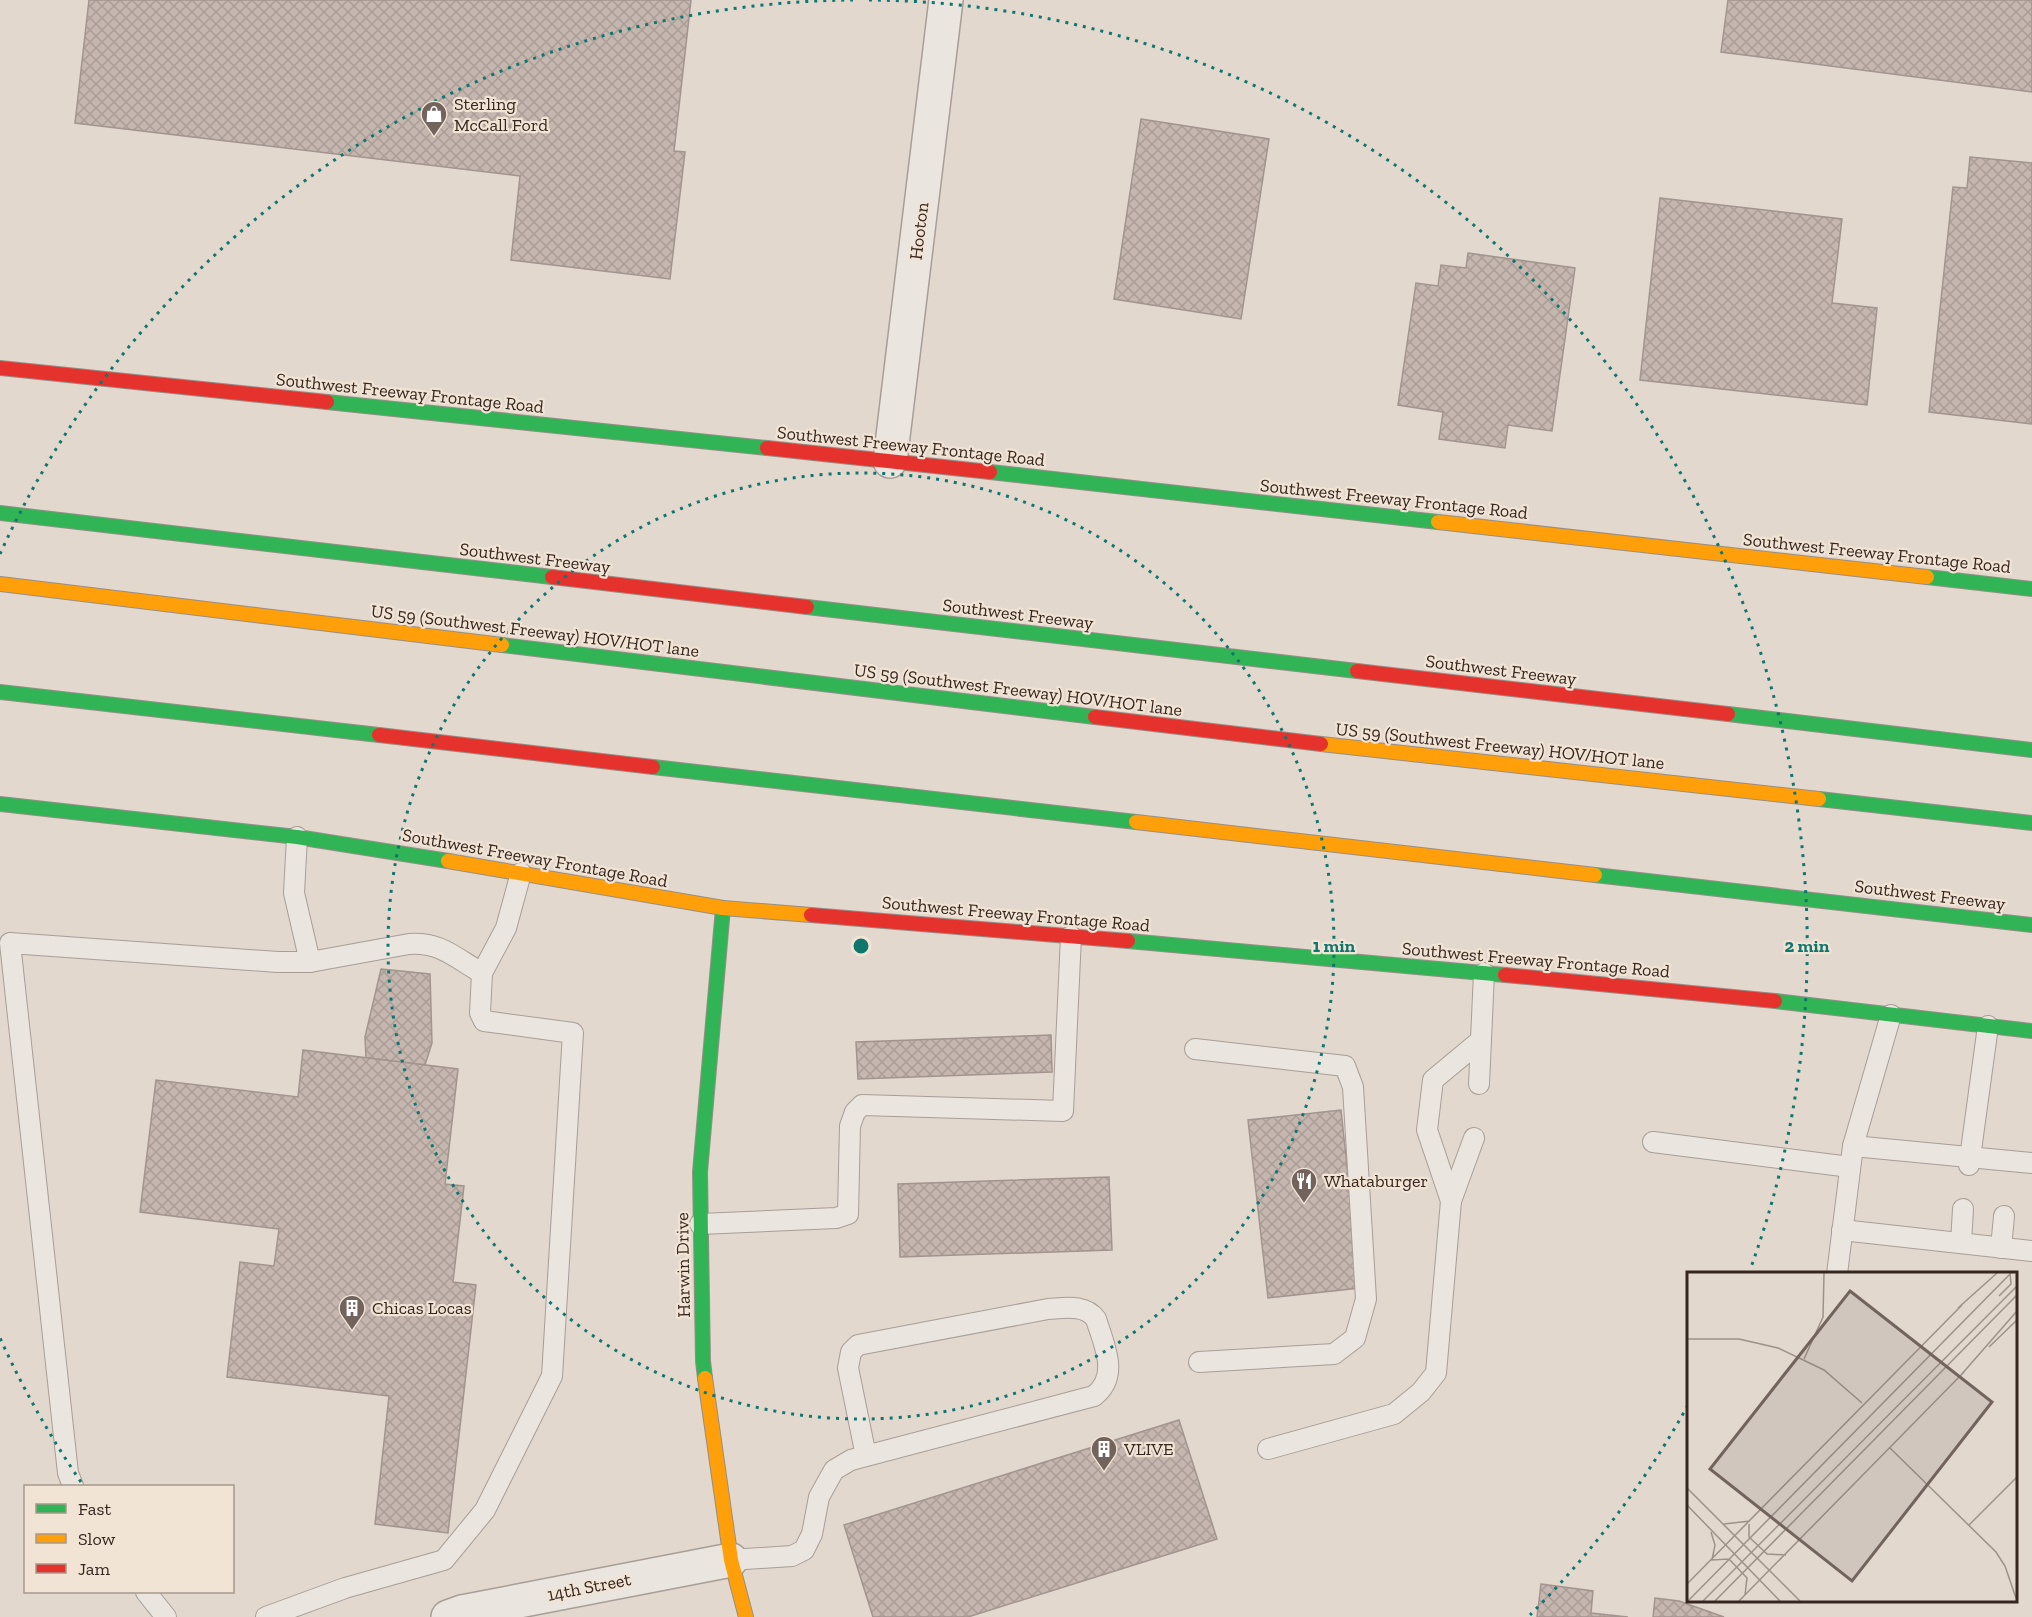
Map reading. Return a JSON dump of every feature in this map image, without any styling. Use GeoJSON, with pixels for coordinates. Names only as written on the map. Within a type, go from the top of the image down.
{"type":"FeatureCollection","features":[{"type":"Feature","properties":{"kind":"main road","name":"Southwest Freeway Frontage Road"},"geometry":{"type":"LineString","coordinates":[[0,368],[890,461],[2032,589]]}},
{"type":"Feature","properties":{"kind":"main road","name":"Southwest Freeway"},"geometry":{"type":"LineString","coordinates":[[0,513],[2032,750]]}},
{"type":"Feature","properties":{"kind":"main road","name":"US 59 (Southwest Freeway) HOV/HOT lane"},"geometry":{"type":"LineString","coordinates":[[0,586],[1302,742],[2032,824]]}},
{"type":"Feature","properties":{"kind":"main road","name":"Southwest Freeway"},"geometry":{"type":"LineString","coordinates":[[0,692],[2032,925]]}},
{"type":"Feature","properties":{"kind":"main road","name":"Southwest Freeway Frontage Road"},"geometry":{"type":"LineString","coordinates":[[0,804],[297,837],[723,908],[1484,973],[1684,992],[2032,1031]]}},
{"type":"Feature","properties":{"kind":"main road","name":"Harwin Drive"},"geometry":{"type":"LineString","coordinates":[[723,908],[700,1172],[703,1361],[731,1560],[746,1617]]}},
{"type":"Feature","properties":{"kind":"street","name":"Hooton"},"geometry":{"type":"LineString","coordinates":[[890,461],[946,0]]}},
{"type":"Feature","properties":{"kind":"street","name":"14th Street"},"geometry":{"type":"LineString","coordinates":[[448,1617],[462,1612],[731,1560]]}},
{"type":"Feature","properties":{"kind":"lane"},"geometry":{"type":"LineString","coordinates":[[297,837],[294,893],[310,962]]}},
{"type":"Feature","properties":{"kind":"lane"},"geometry":{"type":"LineString","coordinates":[[266,1617],[345,1588],[444,1560],[485,1510],[552,1376],[573,1033],[484,1022],[480,1012],[483,973],[506,928],[521,873]]}},
{"type":"Feature","properties":{"kind":"lane"},"geometry":{"type":"LineString","coordinates":[[700,1224],[836,1218],[848,1214],[850,1126],[855,1112],[862,1105],[1063,1111],[1071,936]]}},
{"type":"Feature","properties":{"kind":"lane"},"geometry":{"type":"LineString","coordinates":[[73,1485],[68,1473],[9,943],[278,962],[310,962],[424,943],[439,947],[483,973]]}},
{"type":"Feature","properties":{"kind":"lane"},"geometry":{"type":"LineString","coordinates":[[1479,1084],[1484,973]]}},
{"type":"Feature","properties":{"kind":"lane"},"geometry":{"type":"LineString","coordinates":[[1837,1272],[1853,1146],[1891,1015]]}},
{"type":"Feature","properties":{"kind":"lane"},"geometry":{"type":"LineString","coordinates":[[1969,1161],[1988,1026]]}},
{"type":"Feature","properties":{"kind":"lane"},"geometry":{"type":"LineString","coordinates":[[1451,1201],[1427,1130],[1433,1080],[1480,1041]]}},
{"type":"Feature","properties":{"kind":"lane"},"geometry":{"type":"LineString","coordinates":[[1195,1049],[1345,1066],[1353,1087],[1366,1299],[1355,1338],[1334,1354],[1199,1362]]}},
{"type":"Feature","properties":{"kind":"lane"},"geometry":{"type":"LineString","coordinates":[[1268,1449],[1394,1414],[1421,1392],[1436,1373],[1451,1201],[1474,1137]]}},
{"type":"Feature","properties":{"kind":"lane"},"geometry":{"type":"LineString","coordinates":[[1653,1142],[1850,1167]]}},
{"type":"Feature","properties":{"kind":"lane"},"geometry":{"type":"LineString","coordinates":[[1853,1146],[2010,1166],[2032,1163]]}},
{"type":"Feature","properties":{"kind":"lane"},"geometry":{"type":"LineString","coordinates":[[1961,1243],[1964,1209]]}},
{"type":"Feature","properties":{"kind":"lane"},"geometry":{"type":"LineString","coordinates":[[2001,1248],[2004,1216]]}},
{"type":"Feature","properties":{"kind":"lane"},"geometry":{"type":"LineString","coordinates":[[1842,1230],[2032,1251]]}},
{"type":"Feature","properties":{"kind":"lane"},"geometry":{"type":"LineString","coordinates":[[731,1560],[792,1556],[804,1550],[812,1534],[819,1497],[834,1470],[851,1460],[1094,1396],[1109,1375],[1109,1365],[1092,1312],[1076,1307],[1048,1309],[858,1345],[851,1352],[848,1368],[866,1456]]}},
{"type":"Feature","properties":{"kind":"lane"},"geometry":{"type":"LineString","coordinates":[[147,1593],[166,1617]]}},
{"type":"Feature","properties":{"kind":"building","name":"Sterling McCall Ford"},"geometry":{"type":"Polygon","coordinates":[[[89,0],[691,0],[674,151],[685,152],[670,279],[511,260],[520,176],[75,123],[89,0]]]}},
{"type":"Feature","properties":{"kind":"building"},"geometry":{"type":"Polygon","coordinates":[[[1728,0],[2032,0],[2032,92],[1721,52],[1728,0]]]}},
{"type":"Feature","properties":{"kind":"building"},"geometry":{"type":"Polygon","coordinates":[[[1141,119],[1269,139],[1241,319],[1114,299],[1141,119]]]}},
{"type":"Feature","properties":{"kind":"building"},"geometry":{"type":"Polygon","coordinates":[[[1970,157],[2032,163],[2032,424],[1929,412],[1953,187],[1967,188],[1970,157]]]}},
{"type":"Feature","properties":{"kind":"building"},"geometry":{"type":"Polygon","coordinates":[[[1660,198],[1842,219],[1832,303],[1877,308],[1867,405],[1640,380],[1660,198]]]}},
{"type":"Feature","properties":{"kind":"building"},"geometry":{"type":"Polygon","coordinates":[[[1468,253],[1575,268],[1552,431],[1508,425],[1505,448],[1439,439],[1443,412],[1398,405],[1416,283],[1438,286],[1441,265],[1466,268],[1468,253]]]}},
{"type":"Feature","properties":{"kind":"building"},"geometry":{"type":"Polygon","coordinates":[[[381,969],[430,974],[432,1043],[425,1065],[366,1058],[365,1037],[381,969]]]}},
{"type":"Feature","properties":{"kind":"building"},"geometry":{"type":"Polygon","coordinates":[[[1051,1035],[1052,1072],[858,1079],[856,1042],[1051,1035]]]}},
{"type":"Feature","properties":{"kind":"building","name":"Chicas Locas"},"geometry":{"type":"Polygon","coordinates":[[[303,1050],[458,1069],[445,1184],[464,1186],[453,1282],[476,1285],[448,1533],[375,1524],[389,1396],[227,1377],[240,1262],[274,1266],[279,1229],[140,1212],[156,1080],[298,1097],[303,1050]]]}},
{"type":"Feature","properties":{"kind":"building","name":"Whataburger"},"geometry":{"type":"Polygon","coordinates":[[[1341,1110],[1360,1288],[1268,1298],[1248,1120],[1341,1110]]]}},
{"type":"Feature","properties":{"kind":"building"},"geometry":{"type":"Polygon","coordinates":[[[1109,1177],[1112,1250],[900,1257],[898,1184],[1109,1177]]]}},
{"type":"Feature","properties":{"kind":"building","name":"VLIVE"},"geometry":{"type":"Polygon","coordinates":[[[1179,1420],[1217,1539],[968,1617],[873,1617],[844,1525],[1179,1420]]]}},
{"type":"Feature","properties":{"kind":"building"},"geometry":{"type":"Polygon","coordinates":[[[1541,1584],[1593,1591],[1591,1613],[1628,1617],[1537,1617],[1541,1584]]]}},
{"type":"Feature","properties":{"kind":"building"},"geometry":{"type":"Polygon","coordinates":[[[1655,1598],[1679,1601],[1724,1617],[1653,1617],[1655,1598]]]}},
{"type":"Feature","properties":{"kind":"traffic: fast"},"geometry":{"type":"LineString","coordinates":[[327,402],[767,448]]}},
{"type":"Feature","properties":{"kind":"traffic: fast"},"geometry":{"type":"LineString","coordinates":[[990,472],[1438,522]]}},
{"type":"Feature","properties":{"kind":"traffic: fast"},"geometry":{"type":"LineString","coordinates":[[0,513],[552,577]]}},
{"type":"Feature","properties":{"kind":"traffic: fast"},"geometry":{"type":"LineString","coordinates":[[1927,577],[2032,589]]}},
{"type":"Feature","properties":{"kind":"traffic: fast"},"geometry":{"type":"LineString","coordinates":[[807,607],[1357,671]]}},
{"type":"Feature","properties":{"kind":"traffic: fast"},"geometry":{"type":"LineString","coordinates":[[502,645],[1095,717]]}},
{"type":"Feature","properties":{"kind":"traffic: fast"},"geometry":{"type":"LineString","coordinates":[[0,692],[379,735]]}},
{"type":"Feature","properties":{"kind":"traffic: fast"},"geometry":{"type":"LineString","coordinates":[[1728,714],[2032,750]]}},
{"type":"Feature","properties":{"kind":"traffic: fast"},"geometry":{"type":"LineString","coordinates":[[653,767],[1136,822]]}},
{"type":"Feature","properties":{"kind":"traffic: fast"},"geometry":{"type":"LineString","coordinates":[[1819,799],[2032,823]]}},
{"type":"Feature","properties":{"kind":"traffic: fast"},"geometry":{"type":"LineString","coordinates":[[0,804],[297,837],[448,861]]}},
{"type":"Feature","properties":{"kind":"traffic: fast"},"geometry":{"type":"LineString","coordinates":[[1595,875],[2032,925]]}},
{"type":"Feature","properties":{"kind":"traffic: fast"},"geometry":{"type":"LineString","coordinates":[[705,1378],[700,1172],[723,908]]}},
{"type":"Feature","properties":{"kind":"traffic: fast"},"geometry":{"type":"LineString","coordinates":[[1128,941],[1505,975]]}},
{"type":"Feature","properties":{"kind":"traffic: fast"},"geometry":{"type":"LineString","coordinates":[[1775,1001],[2032,1031]]}},
{"type":"Feature","properties":{"kind":"traffic: slow"},"geometry":{"type":"LineString","coordinates":[[1438,522],[1927,577]]}},
{"type":"Feature","properties":{"kind":"traffic: slow"},"geometry":{"type":"LineString","coordinates":[[0,584],[502,645]]}},
{"type":"Feature","properties":{"kind":"traffic: slow"},"geometry":{"type":"LineString","coordinates":[[1321,744],[1819,799]]}},
{"type":"Feature","properties":{"kind":"traffic: slow"},"geometry":{"type":"LineString","coordinates":[[1136,822],[1595,875]]}},
{"type":"Feature","properties":{"kind":"traffic: slow"},"geometry":{"type":"LineString","coordinates":[[448,861],[723,908],[811,915]]}},
{"type":"Feature","properties":{"kind":"traffic: slow"},"geometry":{"type":"LineString","coordinates":[[705,1378],[731,1560],[746,1617]]}},
{"type":"Feature","properties":{"kind":"traffic: jam"},"geometry":{"type":"LineString","coordinates":[[0,368],[327,402]]}},
{"type":"Feature","properties":{"kind":"traffic: jam"},"geometry":{"type":"LineString","coordinates":[[767,448],[990,472]]}},
{"type":"Feature","properties":{"kind":"traffic: jam"},"geometry":{"type":"LineString","coordinates":[[552,577],[807,607]]}},
{"type":"Feature","properties":{"kind":"traffic: jam"},"geometry":{"type":"LineString","coordinates":[[1357,671],[1728,714]]}},
{"type":"Feature","properties":{"kind":"traffic: jam"},"geometry":{"type":"LineString","coordinates":[[1095,717],[1321,744]]}},
{"type":"Feature","properties":{"kind":"traffic: jam"},"geometry":{"type":"LineString","coordinates":[[379,735],[653,767]]}},
{"type":"Feature","properties":{"kind":"traffic: jam"},"geometry":{"type":"LineString","coordinates":[[811,915],[1128,941]]}},
{"type":"Feature","properties":{"kind":"traffic: jam"},"geometry":{"type":"LineString","coordinates":[[1505,975],[1775,1001]]}},
{"type":"Feature","properties":{"kind":"place","name":"Sterling McCall Ford"},"geometry":{"type":"Point","coordinates":[434,137]}},
{"type":"Feature","properties":{"kind":"place","name":"Whataburger"},"geometry":{"type":"Point","coordinates":[1304,1204]}},
{"type":"Feature","properties":{"kind":"place","name":"Chicas Locas"},"geometry":{"type":"Point","coordinates":[352,1331]}},
{"type":"Feature","properties":{"kind":"place","name":"VLIVE"},"geometry":{"type":"Point","coordinates":[1104,1472]}}]}
